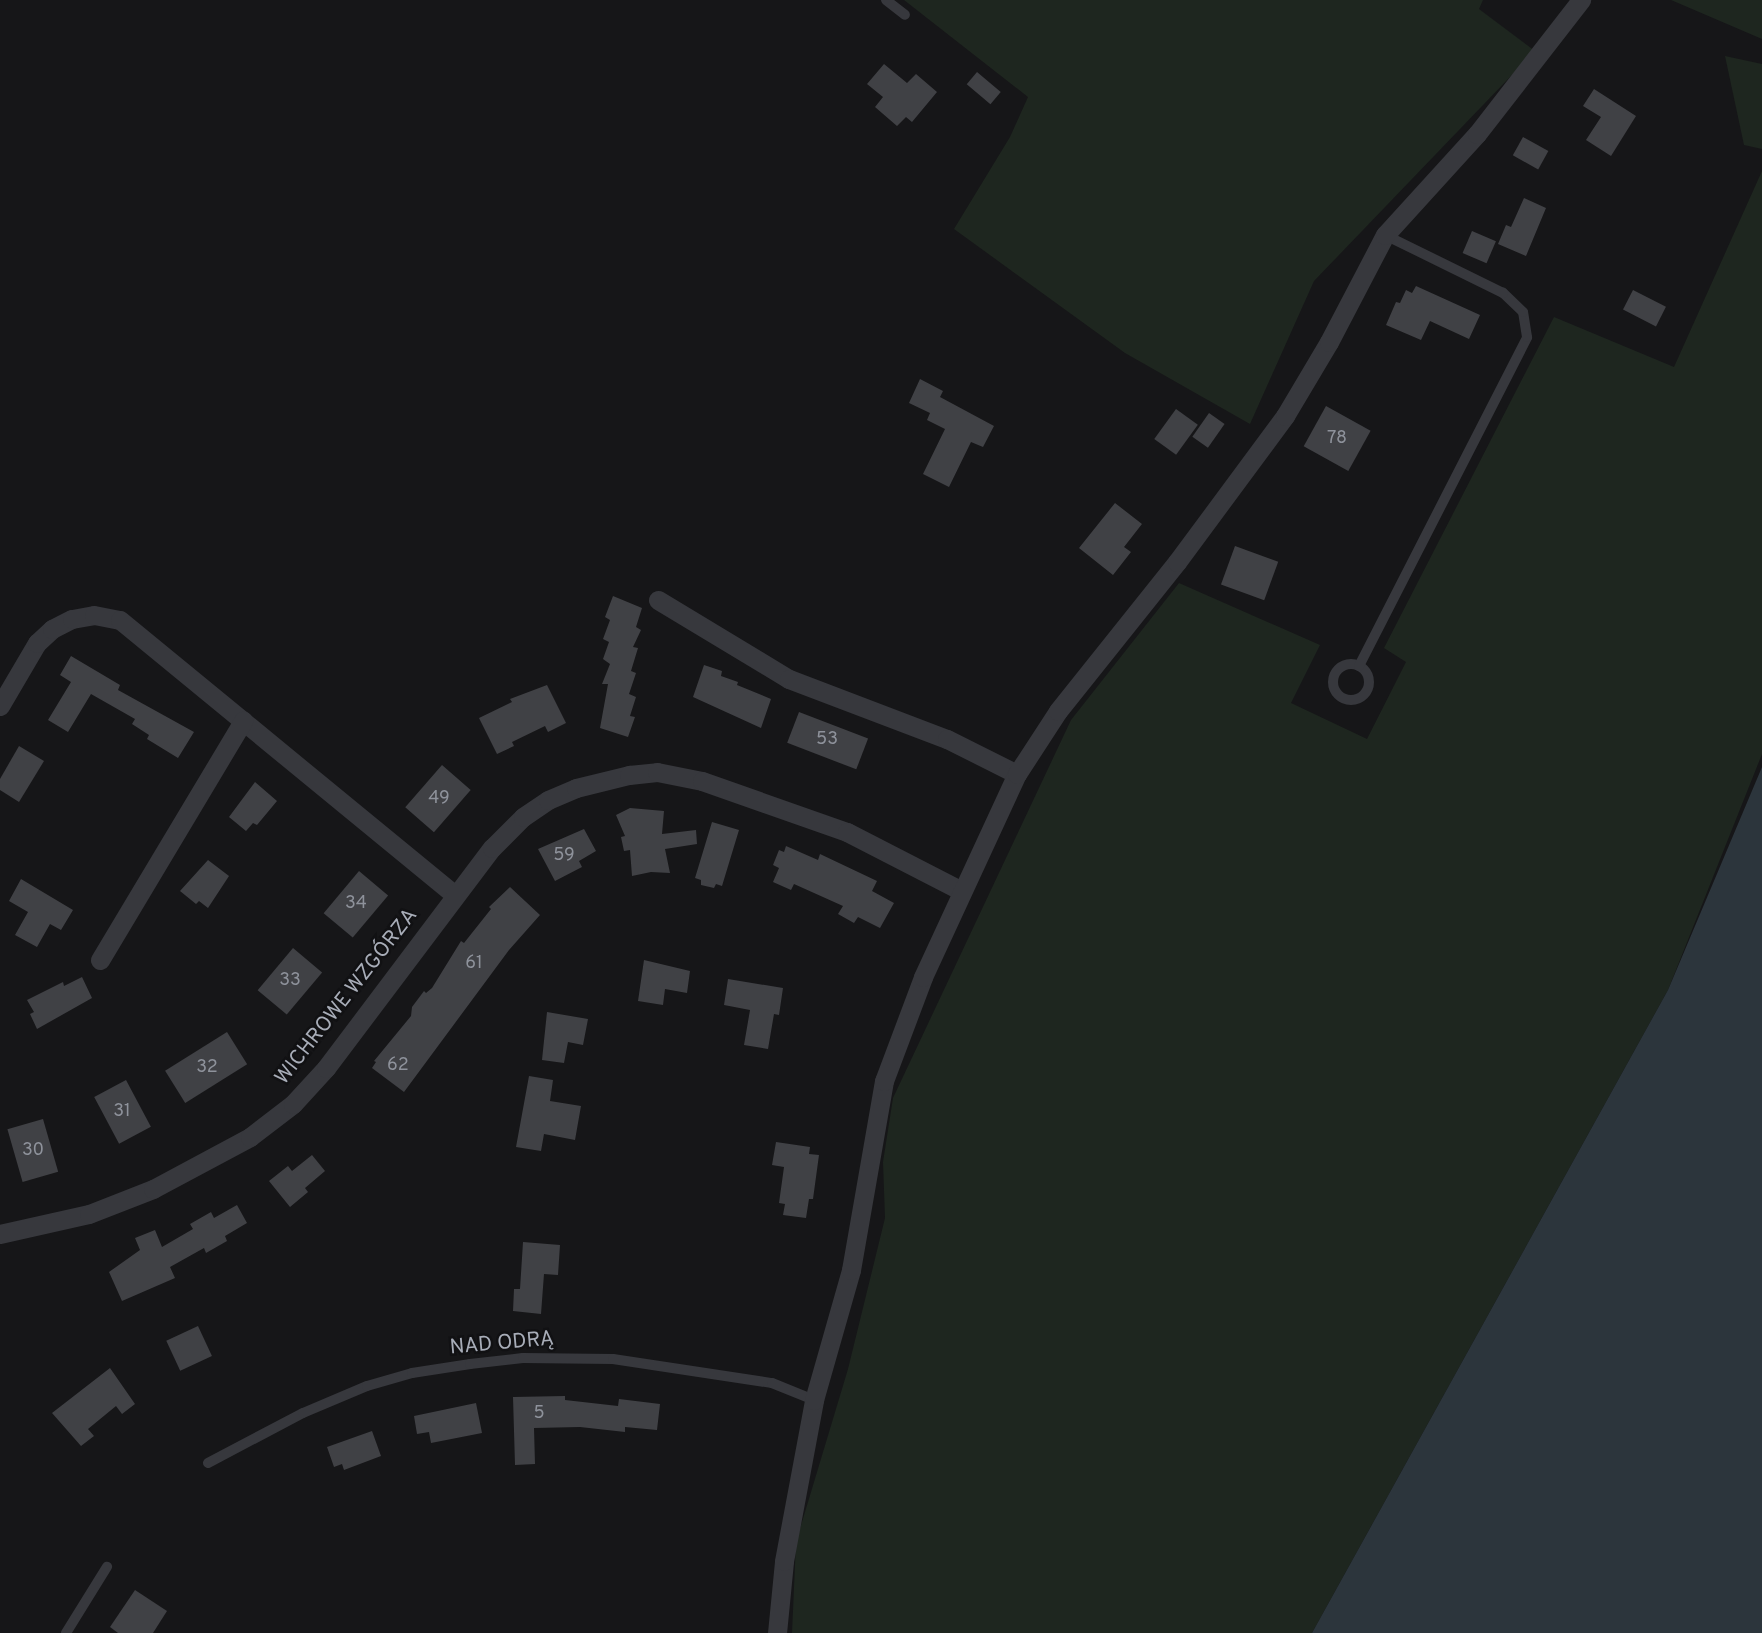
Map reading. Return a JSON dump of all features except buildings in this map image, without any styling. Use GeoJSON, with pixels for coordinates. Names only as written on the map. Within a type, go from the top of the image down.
{"type":"FeatureCollection","features":[{"type":"Feature","properties":{"kind":"street"},"geometry":{"type":"LineString","coordinates":[[776,1633],[784,1561],[814,1400],[851,1270],[884,1082],[901,1028],[1017,774],[1058,711],[1177,562],[1285,416],[1329,342],[1385,235],[1477,134],[1581,0]]}},
{"type":"Feature","properties":{"kind":"street"},"geometry":{"type":"LineString","coordinates":[[658,600],[789,679],[947,739],[1017,774]]}},
{"type":"Feature","properties":{"kind":"street"},"geometry":{"type":"LineString","coordinates":[[0,706],[37,643],[52,629],[72,619],[94,615],[120,620],[454,894]]}},
{"type":"Feature","properties":{"kind":"street"},"geometry":{"type":"LineString","coordinates":[[100,960],[243,721]]}},
{"type":"Feature","properties":{"kind":"street","name":"WICHROWE WZGÓRZA"},"geometry":{"type":"LineString","coordinates":[[0,1234],[89,1214],[153,1189],[250,1137],[293,1104],[326,1068],[454,894],[523,817],[548,800],[606,780],[657,772],[702,782],[847,832],[962,891]]}},
{"type":"Feature","properties":{"kind":"lane"},"geometry":{"type":"LineString","coordinates":[[886,0],[905,15]]}},
{"type":"Feature","properties":{"kind":"lane"},"geometry":{"type":"LineString","coordinates":[[1359,666],[1527,337],[1522,312],[1503,293],[1385,235]]}},
{"type":"Feature","properties":{"kind":"lane","name":"NAD ODRĄ"},"geometry":{"type":"LineString","coordinates":[[208,1463],[303,1413],[367,1386],[412,1373],[484,1362],[523,1358],[613,1359],[772,1383],[814,1400]]}},
{"type":"Feature","properties":{"kind":"lane"},"geometry":{"type":"LineString","coordinates":[[66,1633],[107,1567]]}},
{"type":"Feature","properties":{"kind":"shaded area"},"geometry":{"type":"Polygon","coordinates":[[[904,0],[1483,0],[1479,9],[1535,51],[1314,281],[1250,424],[1125,353],[954,229],[1010,137],[1028,97],[904,0]]]}},
{"type":"Feature","properties":{"kind":"shaded area"},"geometry":{"type":"Polygon","coordinates":[[[1671,0],[1762,0],[1762,39],[1671,0]]]}},
{"type":"Feature","properties":{"kind":"shaded area"},"geometry":{"type":"Polygon","coordinates":[[[1725,56],[1762,64],[1762,149],[1744,145],[1725,56]]]}},
{"type":"Feature","properties":{"kind":"shaded area"},"geometry":{"type":"Polygon","coordinates":[[[1762,171],[1762,754],[1668,990],[1312,1633],[792,1633],[796,1542],[848,1369],[885,1218],[883,1162],[893,1098],[1071,720],[1179,583],[1320,645],[1291,703],[1367,739],[1406,662],[1384,648],[1554,317],[1674,367],[1762,171]]]}},
{"type":"Feature","properties":{"kind":"shaded area"},"geometry":{"type":"Polygon","coordinates":[[[1762,767],[1762,1633],[1312,1633],[1668,990],[1762,767]]]}}]}
